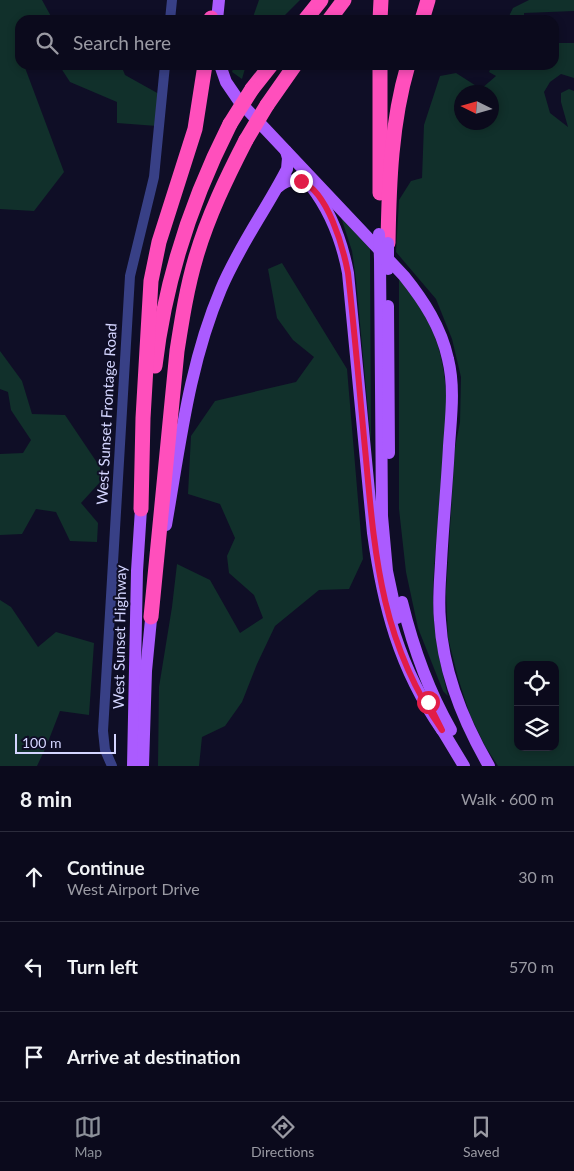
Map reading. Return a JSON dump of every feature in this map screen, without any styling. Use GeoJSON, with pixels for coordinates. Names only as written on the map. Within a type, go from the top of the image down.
{"type":"FeatureCollection","features":[{"type":"Feature","properties":{"kind":"highway"},"geometry":{"type":"LineString","coordinates":[[309,15],[321,0]]}},
{"type":"Feature","properties":{"kind":"highway"},"geometry":{"type":"LineString","coordinates":[[333,15],[344,0]]}},
{"type":"Feature","properties":{"kind":"highway"},"geometry":{"type":"LineString","coordinates":[[380,15],[381,0]]}},
{"type":"Feature","properties":{"kind":"highway"},"geometry":{"type":"LineString","coordinates":[[424,15],[428,0]]}},
{"type":"Feature","properties":{"kind":"highway"},"geometry":{"type":"LineString","coordinates":[[141,509],[143,418],[151,281],[159,242],[195,129],[204,70]]}},
{"type":"Feature","properties":{"kind":"highway"},"geometry":{"type":"LineString","coordinates":[[141,509],[154,368],[167,291],[180,243],[196,196],[230,124],[267,70]]}},
{"type":"Feature","properties":{"kind":"highway"},"geometry":{"type":"LineString","coordinates":[[151,617],[177,351],[191,276],[215,205],[246,140],[267,105],[292,70]]}},
{"type":"Feature","properties":{"kind":"highway"},"geometry":{"type":"LineString","coordinates":[[380,70],[384,238]]}},
{"type":"Feature","properties":{"kind":"highway"},"geometry":{"type":"LineString","coordinates":[[384,238],[394,130],[407,70]]}},
{"type":"Feature","properties":{"kind":"main road"},"geometry":{"type":"LineString","coordinates":[[212,0],[212,15]]}},
{"type":"Feature","properties":{"kind":"main road"},"geometry":{"type":"LineString","coordinates":[[213,15],[219,0]]}},
{"type":"Feature","properties":{"kind":"main road"},"geometry":{"type":"LineString","coordinates":[[216,70],[221,84],[231,100],[404,276],[420,296],[442,339],[448,359],[452,393],[442,544],[440,619],[445,660],[457,700],[475,742],[489,766]]}},
{"type":"Feature","properties":{"kind":"main road"},"geometry":{"type":"LineString","coordinates":[[222,70],[234,95],[311,186],[327,210],[335,227],[348,273],[372,524],[378,571],[385,604],[396,641],[425,706],[464,766]]}},
{"type":"Feature","properties":{"kind":"main road","name":"West Sunset Highway"},"geometry":{"type":"LineString","coordinates":[[143,766],[145,690],[151,617],[189,392],[201,345],[217,299],[249,233],[286,171],[287,156]]}},
{"type":"Feature","properties":{"kind":"main road"},"geometry":{"type":"LineString","coordinates":[[273,193],[280,185],[289,180],[301,181],[311,186]]}},
{"type":"Feature","properties":{"kind":"main road"},"geometry":{"type":"LineString","coordinates":[[384,238],[382,516],[387,571],[404,642],[418,680],[442,730]]}},
{"type":"Feature","properties":{"kind":"main road"},"geometry":{"type":"LineString","coordinates":[[384,264],[390,511],[396,573],[408,628],[425,676],[445,718],[474,766]]}},
{"type":"Feature","properties":{"kind":"main road","name":"West Sunset Highway"},"geometry":{"type":"LineString","coordinates":[[133,766],[137,571],[141,509]]}},
{"type":"Feature","properties":{"kind":"street"},"geometry":{"type":"LineString","coordinates":[[170,15],[172,0]]}},
{"type":"Feature","properties":{"kind":"street","name":"West Sunset Frontage Road"},"geometry":{"type":"LineString","coordinates":[[112,766],[105,750],[103,731],[130,276],[154,177],[165,70]]}},
{"type":"Feature","properties":{"kind":"green space"},"geometry":{"type":"Polygon","coordinates":[[[0,0],[42,0],[50,15],[15,15],[15,70],[26,70],[64,172],[34,211],[0,209],[0,0]]]}},
{"type":"Feature","properties":{"kind":"green space"},"geometry":{"type":"Polygon","coordinates":[[[259,0],[300,0],[285,15],[254,15],[259,0]]]}},
{"type":"Feature","properties":{"kind":"green space"},"geometry":{"type":"Polygon","coordinates":[[[529,0],[574,0],[574,11],[510,15],[513,8],[529,0]]]}},
{"type":"Feature","properties":{"kind":"green space"},"geometry":{"type":"Polygon","coordinates":[[[559,43],[574,43],[574,78],[561,74],[550,82],[544,92],[550,113],[568,127],[561,102],[561,93],[569,89],[574,91],[574,766],[498,766],[485,746],[470,715],[448,638],[446,592],[455,448],[460,422],[461,377],[452,339],[436,299],[396,252],[399,200],[411,181],[422,178],[424,125],[440,76],[456,73],[475,85],[454,85],[454,130],[499,130],[499,85],[486,85],[496,76],[489,72],[490,70],[559,70],[559,43]]]}},
{"type":"Feature","properties":{"kind":"green space"},"geometry":{"type":"Polygon","coordinates":[[[62,70],[123,70],[125,75],[159,94],[157,126],[117,123],[117,102],[70,82],[62,70]]]}},
{"type":"Feature","properties":{"kind":"green space"},"geometry":{"type":"Polygon","coordinates":[[[233,70],[245,70],[242,79],[232,72],[233,70]]]}},
{"type":"Feature","properties":{"kind":"green space"},"geometry":{"type":"Polygon","coordinates":[[[341,217],[370,249],[371,443],[356,280],[352,251],[341,217]]]}},
{"type":"Feature","properties":{"kind":"green space"},"geometry":{"type":"Polygon","coordinates":[[[282,263],[347,369],[363,559],[349,589],[319,590],[275,626],[242,702],[225,726],[202,737],[199,766],[158,766],[159,687],[177,564],[210,580],[240,633],[263,618],[254,595],[229,573],[227,556],[235,538],[220,504],[188,494],[191,436],[215,401],[296,382],[314,357],[293,340],[277,318],[268,269],[282,263]]]}},
{"type":"Feature","properties":{"kind":"green space"},"geometry":{"type":"Polygon","coordinates":[[[399,279],[420,307],[431,328],[436,339],[444,374],[446,423],[433,602],[437,643],[448,696],[443,691],[418,628],[406,572],[399,509],[399,279]]]}},
{"type":"Feature","properties":{"kind":"green space"},"geometry":{"type":"Polygon","coordinates":[[[0,351],[22,381],[32,414],[65,415],[100,467],[101,481],[81,503],[98,523],[97,542],[70,541],[56,512],[36,509],[22,534],[0,535],[0,454],[23,453],[31,440],[11,410],[8,392],[0,389],[0,351]]]}},
{"type":"Feature","properties":{"kind":"green space"},"geometry":{"type":"Polygon","coordinates":[[[0,600],[11,607],[38,647],[56,632],[94,643],[89,715],[60,711],[37,766],[0,766],[0,600]]]}},
{"type":"Feature","properties":{"kind":"route"},"geometry":{"type":"LineString","coordinates":[[301,181],[311,186],[331,218],[344,254],[348,273],[373,532],[385,604],[396,641],[411,677],[425,706],[442,730],[428,702]]}}]}
